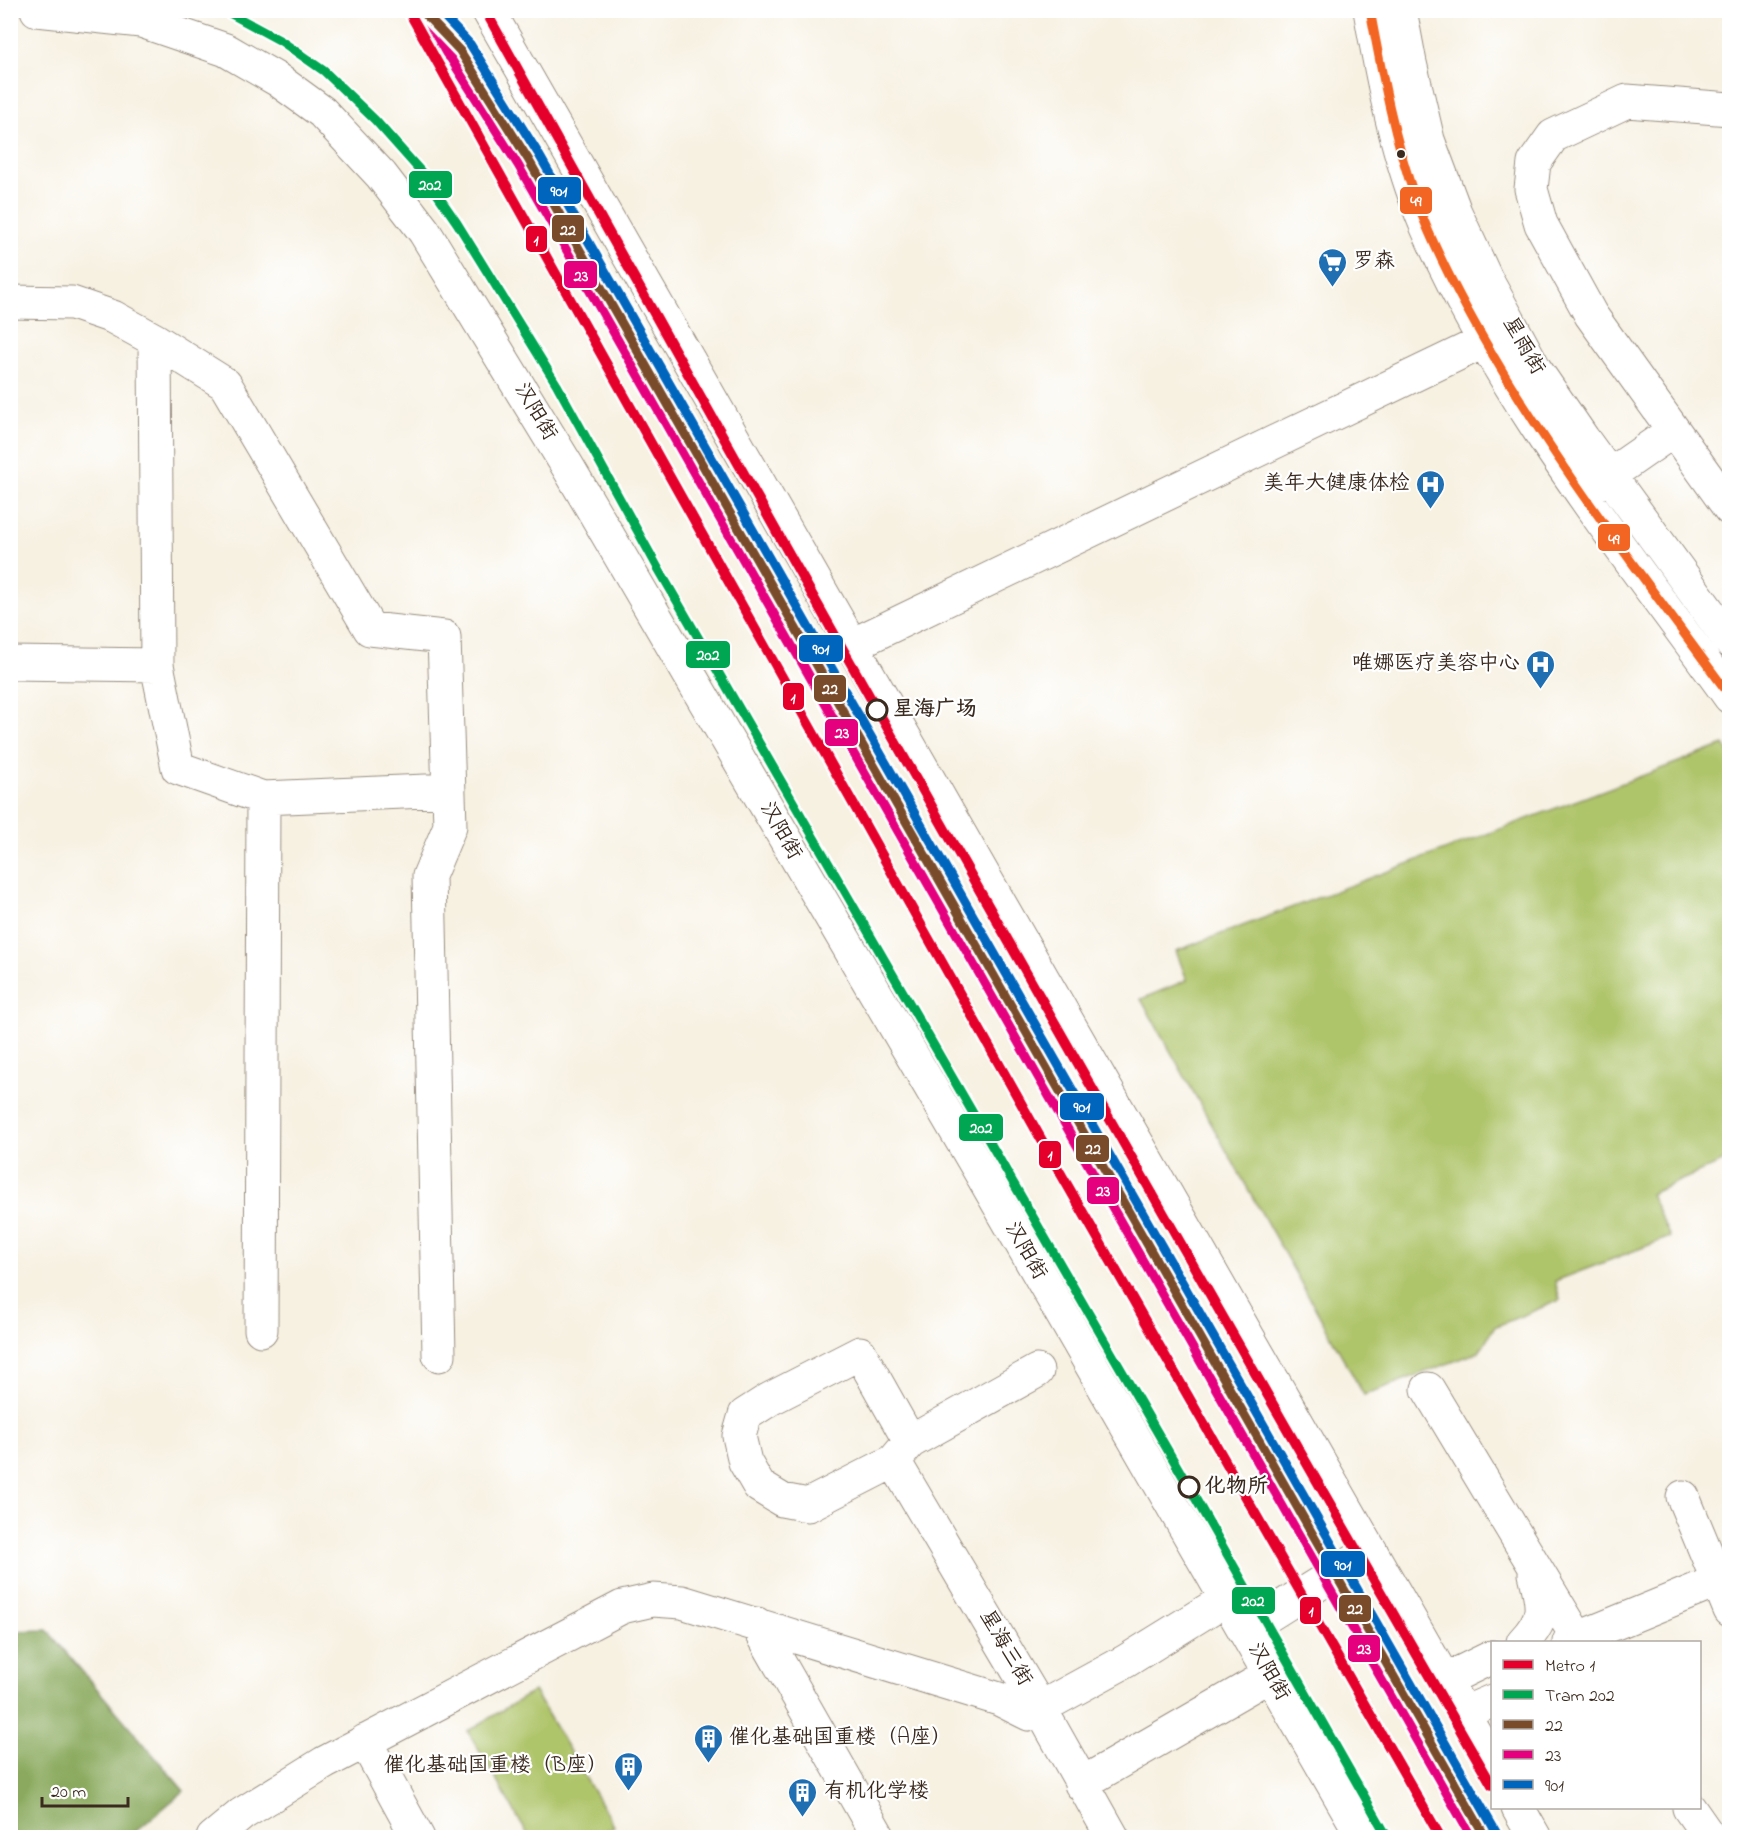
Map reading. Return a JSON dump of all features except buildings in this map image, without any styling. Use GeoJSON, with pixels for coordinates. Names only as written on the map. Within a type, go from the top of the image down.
{"type":"FeatureCollection","features":[{"type":"Feature","properties":{"kind":"main road","name":"汉阳街"},"geometry":{"type":"LineString","coordinates":[[37,10],[141,21],[226,50],[278,80],[322,112],[381,175],[424,231],[568,467],[1364,1838]]}},
{"type":"Feature","properties":{"kind":"main road"},"geometry":{"type":"LineString","coordinates":[[422,10],[460,51],[528,159],[1486,1838]]}},
{"type":"Feature","properties":{"kind":"main road"},"geometry":{"type":"LineString","coordinates":[[488,10],[1371,1551],[1464,1697],[1491,1761]]}},
{"type":"Feature","properties":{"kind":"main road","name":"星雨街"},"geometry":{"type":"LineString","coordinates":[[1370,10],[1380,68],[1399,150],[1426,224],[1459,294],[1534,369],[1602,492],[1730,696]]}},
{"type":"Feature","properties":{"kind":"main road","name":"星雨街"},"geometry":{"type":"LineString","coordinates":[[1400,10],[1428,140],[1455,212],[1486,279],[1498,334]]}},
{"type":"Feature","properties":{"kind":"main road"},"geometry":{"type":"LineString","coordinates":[[1730,110],[1627,101],[1553,136],[1534,163],[1531,189],[1541,224],[1591,315],[1730,508]]}},
{"type":"Feature","properties":{"kind":"main road"},"geometry":{"type":"LineString","coordinates":[[10,302],[72,303],[113,317],[155,340],[225,384],[370,629],[444,637],[450,826],[429,876],[439,1355]]}},
{"type":"Feature","properties":{"kind":"main road"},"geometry":{"type":"LineString","coordinates":[[852,645],[1498,334]]}},
{"type":"Feature","properties":{"kind":"main road"},"geometry":{"type":"LineString","coordinates":[[155,340],[158,665],[178,768],[263,798],[449,790]]}},
{"type":"Feature","properties":{"kind":"main road"},"geometry":{"type":"LineString","coordinates":[[1602,492],[1678,438]]}},
{"type":"Feature","properties":{"kind":"main road","name":"星雨街"},"geometry":{"type":"LineString","coordinates":[[1602,492],[1730,641]]}},
{"type":"Feature","properties":{"kind":"main road"},"geometry":{"type":"LineString","coordinates":[[10,663],[158,665]]}},
{"type":"Feature","properties":{"kind":"main road"},"geometry":{"type":"LineString","coordinates":[[261,1330],[263,798]]}},
{"type":"Feature","properties":{"kind":"main road"},"geometry":{"type":"LineString","coordinates":[[902,1451],[860,1353],[746,1415],[739,1436],[744,1462],[759,1486],[782,1500],[808,1505],[902,1451],[1037,1371]]}},
{"type":"Feature","properties":{"kind":"main road"},"geometry":{"type":"LineString","coordinates":[[1428,1389],[1576,1641],[1724,1596],[1683,1497]]}},
{"type":"Feature","properties":{"kind":"main road","name":"星海三街"},"geometry":{"type":"LineString","coordinates":[[902,1451],[1081,1784],[1113,1838]]}},
{"type":"Feature","properties":{"kind":"main road"},"geometry":{"type":"LineString","coordinates":[[1245,1630],[1371,1551]]}},
{"type":"Feature","properties":{"kind":"main road"},"geometry":{"type":"LineString","coordinates":[[1524,1641],[1535,1628],[1543,1605],[1533,1566]]}},
{"type":"Feature","properties":{"kind":"main road"},"geometry":{"type":"LineString","coordinates":[[213,1838],[242,1814],[324,1763],[622,1607],[653,1600],[682,1602],[999,1699],[1029,1714],[1126,1661],[1226,1599]]}},
{"type":"Feature","properties":{"kind":"main road"},"geometry":{"type":"LineString","coordinates":[[757,1624],[879,1838]]}},
{"type":"Feature","properties":{"kind":"main road"},"geometry":{"type":"LineString","coordinates":[[1464,1697],[1491,1658]]}},
{"type":"Feature","properties":{"kind":"main road"},"geometry":{"type":"LineString","coordinates":[[1081,1784],[1270,1675]]}},
{"type":"Feature","properties":{"kind":"main road"},"geometry":{"type":"LineString","coordinates":[[1464,1697],[1491,1677]]}},
{"type":"Feature","properties":{"kind":"main road"},"geometry":{"type":"LineString","coordinates":[[365,1741],[418,1838]]}},
{"type":"Feature","properties":{"kind":"main road"},"geometry":{"type":"LineString","coordinates":[[1519,1809],[1535,1838]]}},
{"type":"Feature","properties":{"kind":"main road"},"geometry":{"type":"LineString","coordinates":[[1690,1809],[1710,1838]]}},
{"type":"Feature","properties":{"kind":"green space"},"geometry":{"type":"Polygon","coordinates":[[[1724,745],[1730,753],[1729,1159],[1650,1194],[1670,1237],[1555,1281],[1560,1300],[1494,1327],[1479,1352],[1364,1395],[1141,999],[1187,980],[1176,951],[1724,745]]]}},
{"type":"Feature","properties":{"kind":"green space"},"geometry":{"type":"Polygon","coordinates":[[[47,1630],[184,1791],[129,1837],[11,1837],[11,1631],[47,1630]]]}},
{"type":"Feature","properties":{"kind":"green space"},"geometry":{"type":"Polygon","coordinates":[[[534,1691],[614,1826],[596,1837],[529,1837],[468,1731],[534,1691]]]}},
{"type":"Feature","properties":{"kind":"metro line","name":"1"},"geometry":{"type":"LineString","coordinates":[[408,10],[1049,1153],[1441,1838]]}},
{"type":"Feature","properties":{"kind":"metro line","name":"1"},"geometry":{"type":"LineString","coordinates":[[485,10],[985,900],[1491,1783]]}},
{"type":"Feature","properties":{"kind":"tram line","name":"202"},"geometry":{"type":"LineString","coordinates":[[224,10],[281,41],[324,71],[375,120],[424,175],[457,223],[557,385],[658,568],[1189,1487],[1388,1838]]}},
{"type":"Feature","properties":{"kind":"transit line","name":"22"},"geometry":{"type":"LineString","coordinates":[[421,10],[460,51],[528,159],[1486,1838]]}},
{"type":"Feature","properties":{"kind":"transit line","name":"901"},"geometry":{"type":"LineString","coordinates":[[438,10],[470,44],[538,153],[1496,1832]]}},
{"type":"Feature","properties":{"kind":"transit line","name":"49"},"geometry":{"type":"LineString","coordinates":[[1370,10],[1389,106],[1408,177],[1425,223],[1457,291],[1506,377],[1559,459],[1730,696]]}},
{"type":"Feature","properties":{"kind":"transit line","name":"23"},"geometry":{"type":"LineString","coordinates":[[412,18],[451,59],[518,165],[1472,1838]]}},
{"type":"Feature","properties":{"kind":"place","name":"罗森"},"geometry":{"type":"Point","coordinates":[1332,288]}},
{"type":"Feature","properties":{"kind":"place","name":"美年大健康体检"},"geometry":{"type":"Point","coordinates":[1431,510]}},
{"type":"Feature","properties":{"kind":"place","name":"唯娜医疗美容中心"},"geometry":{"type":"Point","coordinates":[1541,690]}},
{"type":"Feature","properties":{"kind":"place","name":"星海广场"},"geometry":{"type":"Point","coordinates":[877,710]}},
{"type":"Feature","properties":{"kind":"place","name":"化物所"},"geometry":{"type":"Point","coordinates":[1189,1487]}},
{"type":"Feature","properties":{"kind":"place","name":"催化基础国重楼（A座）"},"geometry":{"type":"Point","coordinates":[708,1764]}},
{"type":"Feature","properties":{"kind":"place","name":"催化基础国重楼（B座）"},"geometry":{"type":"Point","coordinates":[629,1792]}},
{"type":"Feature","properties":{"kind":"place","name":"有机化学楼"},"geometry":{"type":"Point","coordinates":[803,1818]}}]}
